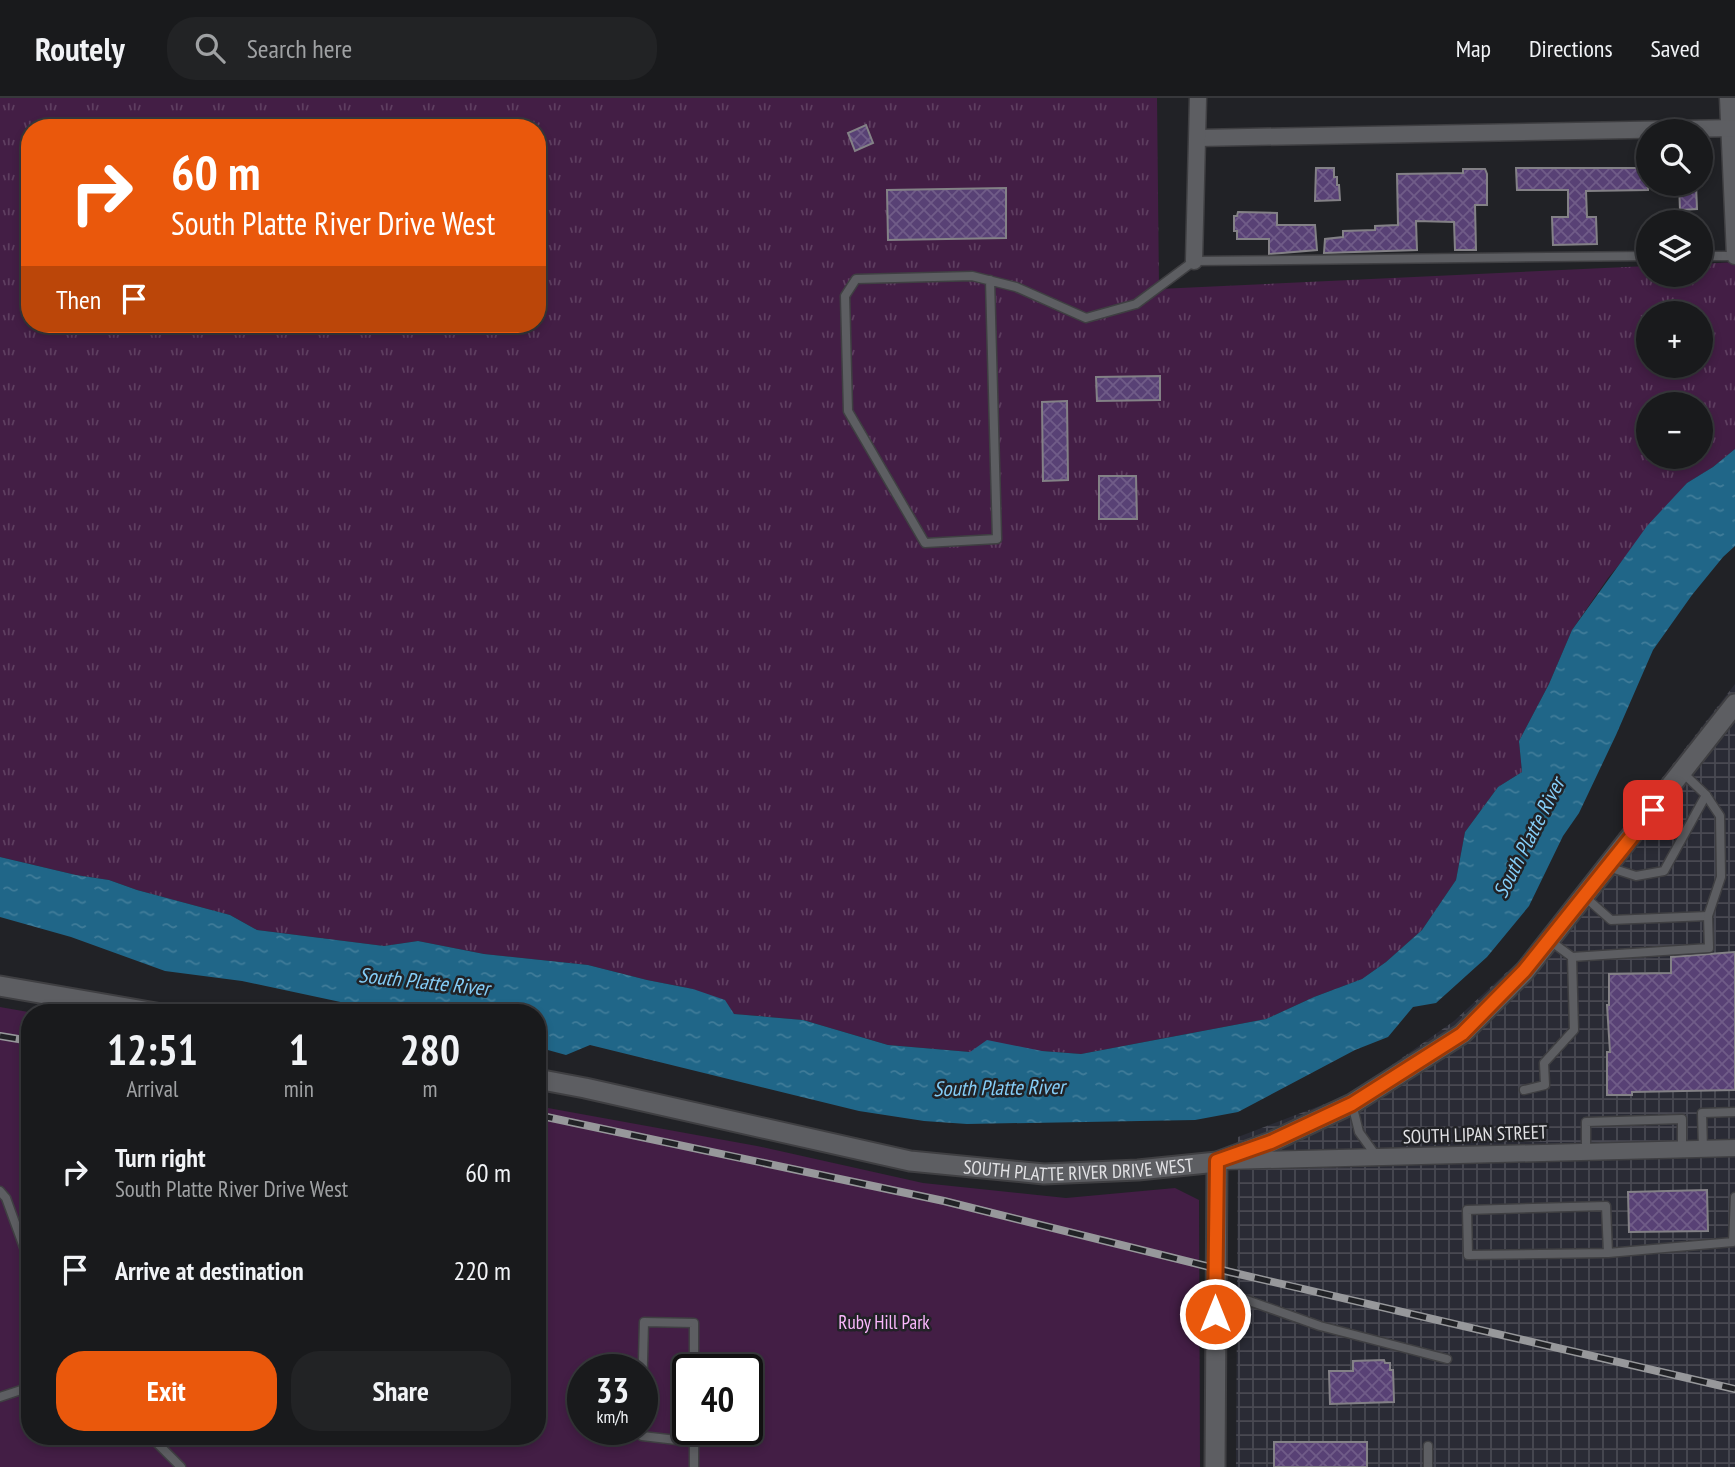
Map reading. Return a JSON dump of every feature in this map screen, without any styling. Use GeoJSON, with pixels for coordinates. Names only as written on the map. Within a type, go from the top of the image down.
{"type":"FeatureCollection","features":[{"type":"Feature","properties":{"kind":"street"},"geometry":{"type":"LineString","coordinates":[[1194,261],[1198,98]]}},
{"type":"Feature","properties":{"kind":"street"},"geometry":{"type":"LineString","coordinates":[[1728,98],[1732,128],[1735,256]]}},
{"type":"Feature","properties":{"kind":"street"},"geometry":{"type":"LineString","coordinates":[[1198,138],[1732,128]]}},
{"type":"Feature","properties":{"kind":"street","name":"SOUTH PLATTE RIVER DRIVE WEST"},"geometry":{"type":"LineString","coordinates":[[546,1080],[910,1161],[1044,1174],[1138,1170],[1217,1161],[1271,1142],[1352,1104],[1462,1034],[1524,971],[1735,704]]}},
{"type":"Feature","properties":{"kind":"street"},"geometry":{"type":"LineString","coordinates":[[0,986],[104,1004]]}},
{"type":"Feature","properties":{"kind":"street","name":"SOUTH LIPAN STREET"},"geometry":{"type":"LineString","coordinates":[[1217,1161],[1735,1148]]}},
{"type":"Feature","properties":{"kind":"street"},"geometry":{"type":"LineString","coordinates":[[1215,1467],[1217,1161]]}},
{"type":"Feature","properties":{"kind":"lane"},"geometry":{"type":"LineString","coordinates":[[989,280],[997,540],[925,543],[848,411],[845,296],[856,279],[972,276],[989,280],[1016,287],[1086,318],[1136,303],[1194,261],[1636,256]]}},
{"type":"Feature","properties":{"kind":"lane"},"geometry":{"type":"LineString","coordinates":[[1713,256],[1735,256]]}},
{"type":"Feature","properties":{"kind":"lane"},"geometry":{"type":"LineString","coordinates":[[1549,940],[1572,957],[1709,948],[1708,916],[1721,877],[1720,816],[1706,795],[1682,772]]}},
{"type":"Feature","properties":{"kind":"lane"},"geometry":{"type":"LineString","coordinates":[[1608,867],[1636,876],[1664,871],[1706,795]]}},
{"type":"Feature","properties":{"kind":"lane"},"geometry":{"type":"LineString","coordinates":[[1584,897],[1611,920],[1708,916]]}},
{"type":"Feature","properties":{"kind":"lane"},"geometry":{"type":"LineString","coordinates":[[1524,1090],[1545,1085],[1544,1063],[1574,1030],[1572,957]]}},
{"type":"Feature","properties":{"kind":"lane"},"geometry":{"type":"LineString","coordinates":[[1352,1104],[1359,1132],[1377,1157]]}},
{"type":"Feature","properties":{"kind":"lane"},"geometry":{"type":"LineString","coordinates":[[1703,1149],[1702,1113],[1735,1112]]}},
{"type":"Feature","properties":{"kind":"lane"},"geometry":{"type":"LineString","coordinates":[[1586,1152],[1586,1122],[1682,1119],[1682,1149]]}},
{"type":"Feature","properties":{"kind":"lane"},"geometry":{"type":"LineString","coordinates":[[0,1191],[6,1198],[21,1239]]}},
{"type":"Feature","properties":{"kind":"lane"},"geometry":{"type":"LineString","coordinates":[[1608,1253],[1606,1206],[1467,1210],[1468,1255],[1608,1253],[1733,1242],[1735,1197]]}},
{"type":"Feature","properties":{"kind":"lane"},"geometry":{"type":"LineString","coordinates":[[1215,1289],[1320,1326],[1447,1359]]}},
{"type":"Feature","properties":{"kind":"lane"},"geometry":{"type":"LineString","coordinates":[[643,1354],[644,1322],[694,1323],[694,1354]]}},
{"type":"Feature","properties":{"kind":"lane"},"geometry":{"type":"LineString","coordinates":[[0,1396],[21,1390]]}},
{"type":"Feature","properties":{"kind":"lane"},"geometry":{"type":"LineString","coordinates":[[159,1445],[181,1467]]}},
{"type":"Feature","properties":{"kind":"lane"},"geometry":{"type":"LineString","coordinates":[[694,1445],[694,1467]]}},
{"type":"Feature","properties":{"kind":"lane"},"geometry":{"type":"LineString","coordinates":[[1428,1446],[1428,1467]]}},
{"type":"Feature","properties":{"kind":"shaded area"},"geometry":{"type":"Polygon","coordinates":[[[1735,684],[1735,1467],[1236,1467],[1238,1137],[1351,1094],[1454,1021],[1524,956],[1735,684]]]}},
{"type":"Feature","properties":{"kind":"green space"},"geometry":{"type":"Polygon","coordinates":[[[0,98],[1157,98],[1159,289],[1636,267],[1636,287],[1713,287],[1713,263],[1735,262],[1735,449],[1713,467],[1713,392],[1636,392],[1636,469],[1710,469],[1687,483],[1608,578],[1572,630],[1549,684],[1519,741],[1522,772],[1498,787],[1465,832],[1456,880],[1422,930],[1362,979],[1266,1019],[1081,1054],[1042,1051],[970,1052],[888,1045],[803,1020],[734,1014],[693,989],[588,965],[484,954],[418,941],[384,946],[257,930],[230,915],[109,880],[0,857],[0,98]]]}},
{"type":"Feature","properties":{"kind":"green space","name":"Ruby Hill Park"},"geometry":{"type":"Polygon","coordinates":[[[0,1007],[21,1011],[21,1445],[546,1445],[546,1108],[757,1146],[923,1183],[1066,1198],[1175,1188],[1199,1200],[1200,1467],[0,1467],[0,1007]]]}},
{"type":"Feature","properties":{"kind":"water","name":"South Platte River"},"geometry":{"type":"Polygon","coordinates":[[[1735,449],[1735,546],[1692,595],[1653,650],[1579,813],[1563,836],[1529,906],[1487,957],[1436,1003],[1413,1007],[1388,1037],[1355,1050],[1238,1112],[1195,1120],[967,1124],[924,1121],[859,1111],[590,1045],[566,1055],[546,1049],[546,1004],[350,1004],[242,981],[165,971],[71,937],[0,917],[0,857],[109,880],[230,915],[257,930],[384,946],[418,941],[484,954],[588,965],[693,989],[725,1000],[734,1014],[803,1020],[888,1045],[970,1052],[987,1040],[1042,1051],[1081,1054],[1266,1019],[1362,979],[1422,930],[1456,880],[1465,832],[1498,787],[1522,772],[1519,741],[1549,684],[1572,630],[1647,526],[1687,483],[1713,469],[1735,449]]]}},
{"type":"Feature","properties":{"kind":"building"},"geometry":{"type":"Polygon","coordinates":[[[866,125],[873,143],[855,151],[848,133],[866,125]]]}},
{"type":"Feature","properties":{"kind":"building"},"geometry":{"type":"Polygon","coordinates":[[[1316,168],[1334,168],[1340,200],[1315,201],[1316,168]]]}},
{"type":"Feature","properties":{"kind":"building"},"geometry":{"type":"Polygon","coordinates":[[[1516,168],[1636,168],[1636,190],[1586,191],[1587,217],[1596,217],[1597,244],[1553,245],[1552,217],[1568,217],[1568,190],[1517,190],[1516,168]]]}},
{"type":"Feature","properties":{"kind":"building"},"geometry":{"type":"Polygon","coordinates":[[[1463,169],[1485,169],[1487,174],[1487,205],[1475,205],[1476,250],[1455,250],[1454,222],[1416,221],[1417,250],[1324,253],[1325,239],[1343,237],[1343,231],[1375,230],[1375,226],[1398,225],[1397,174],[1463,173],[1463,169]]]}},
{"type":"Feature","properties":{"kind":"building"},"geometry":{"type":"Polygon","coordinates":[[[1006,188],[1006,238],[888,240],[887,190],[1006,188]]]}},
{"type":"Feature","properties":{"kind":"building"},"geometry":{"type":"Polygon","coordinates":[[[1679,196],[1696,196],[1697,209],[1680,210],[1679,196]]]}},
{"type":"Feature","properties":{"kind":"building"},"geometry":{"type":"Polygon","coordinates":[[[1238,212],[1277,213],[1277,225],[1315,225],[1317,250],[1269,254],[1269,239],[1237,239],[1234,216],[1237,216],[1238,212]]]}},
{"type":"Feature","properties":{"kind":"building"},"geometry":{"type":"Polygon","coordinates":[[[1160,376],[1160,400],[1097,401],[1096,377],[1160,376]]]}},
{"type":"Feature","properties":{"kind":"building"},"geometry":{"type":"Polygon","coordinates":[[[1067,401],[1068,480],[1043,481],[1042,402],[1067,401]]]}},
{"type":"Feature","properties":{"kind":"building"},"geometry":{"type":"Polygon","coordinates":[[[1099,476],[1136,476],[1137,519],[1099,519],[1099,476]]]}},
{"type":"Feature","properties":{"kind":"building"},"geometry":{"type":"Polygon","coordinates":[[[1735,952],[1735,1090],[1607,1095],[1607,1052],[1610,1052],[1607,1005],[1609,974],[1671,973],[1671,957],[1735,952]]]}},
{"type":"Feature","properties":{"kind":"building"},"geometry":{"type":"Polygon","coordinates":[[[1707,1190],[1708,1231],[1629,1232],[1628,1192],[1707,1190]]]}},
{"type":"Feature","properties":{"kind":"building"},"geometry":{"type":"Polygon","coordinates":[[[1384,1360],[1385,1363],[1390,1363],[1390,1370],[1393,1370],[1394,1402],[1330,1404],[1329,1371],[1353,1371],[1353,1361],[1384,1360]]]}},
{"type":"Feature","properties":{"kind":"building"},"geometry":{"type":"Polygon","coordinates":[[[1274,1442],[1367,1442],[1367,1467],[1274,1467],[1274,1442]]]}},
{"type":"Feature","properties":{"kind":"railway"},"geometry":{"type":"LineString","coordinates":[[0,1036],[21,1040]]}},
{"type":"Feature","properties":{"kind":"railway"},"geometry":{"type":"LineString","coordinates":[[546,1117],[944,1201],[1230,1272],[1735,1389]]}},
{"type":"Feature","properties":{"kind":"route"},"geometry":{"type":"LineString","coordinates":[[1215,1314],[1217,1161],[1271,1142],[1352,1104],[1462,1034],[1524,971],[1653,810]]}}]}
